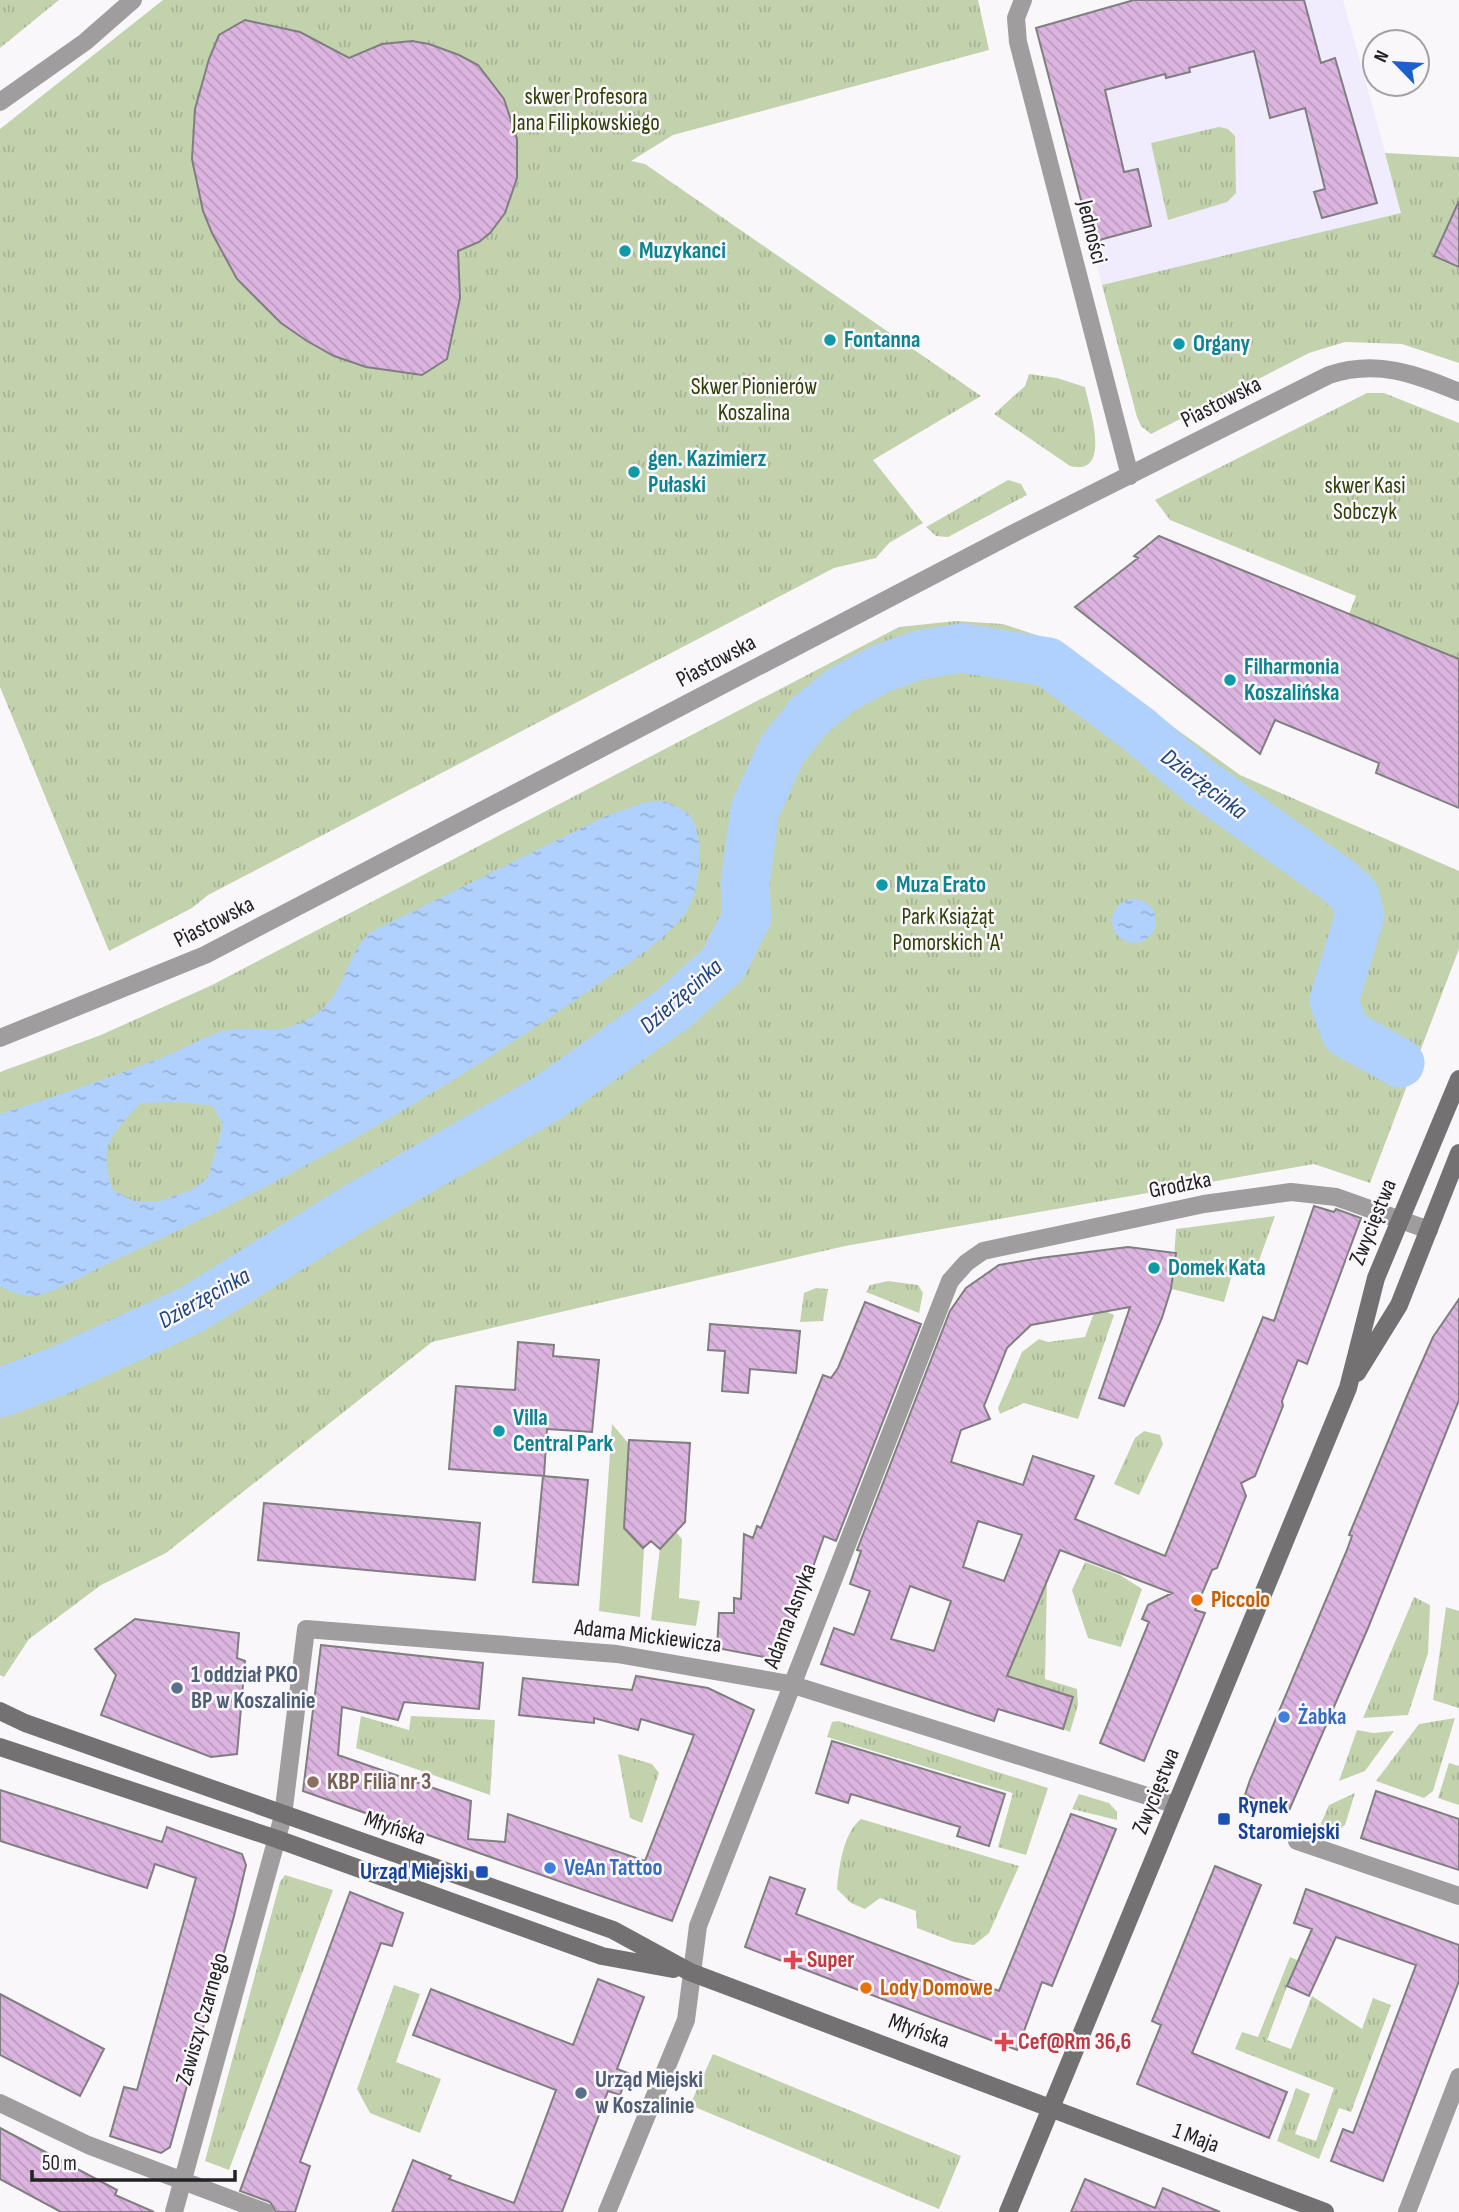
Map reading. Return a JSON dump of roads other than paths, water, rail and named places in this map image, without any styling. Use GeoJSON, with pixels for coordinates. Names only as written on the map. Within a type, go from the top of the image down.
{"type":"FeatureCollection","features":[{"type":"Feature","properties":{"kind":"street"},"geometry":{"type":"LineString","coordinates":[[0,102],[85,41],[133,0]]}},
{"type":"Feature","properties":{"kind":"street","name":"Jedności"},"geometry":{"type":"LineString","coordinates":[[1023,0],[1016,18],[1018,42],[1130,476]]}},
{"type":"Feature","properties":{"kind":"street","name":"Piastowska"},"geometry":{"type":"LineString","coordinates":[[0,1038],[205,955],[1306,386],[1346,370],[1395,369],[1459,391]]}},
{"type":"Feature","properties":{"kind":"street","name":"Zwycięstwa"},"geometry":{"type":"LineString","coordinates":[[1009,2212],[1348,1388],[1376,1278],[1459,1079]]}},
{"type":"Feature","properties":{"kind":"street","name":"Zwycięstwa"},"geometry":{"type":"LineString","coordinates":[[1348,1388],[1399,1305],[1459,1153]]}},
{"type":"Feature","properties":{"kind":"street","name":"Grodzka"},"geometry":{"type":"LineString","coordinates":[[950,1282],[966,1263],[983,1251],[1261,1195],[1291,1192],[1336,1197],[1429,1230]]}},
{"type":"Feature","properties":{"kind":"street","name":"Adama Asnyka"},"geometry":{"type":"LineString","coordinates":[[690,1972],[698,1926],[790,1684],[950,1282]]}},
{"type":"Feature","properties":{"kind":"street","name":"Adama Mickiewicza"},"geometry":{"type":"LineString","coordinates":[[277,1839],[283,1816],[306,1629],[617,1654],[790,1684],[1176,1805]]}},
{"type":"Feature","properties":{"kind":"street","name":"Młyńska"},"geometry":{"type":"LineString","coordinates":[[0,1711],[25,1723],[283,1816],[613,1930],[690,1972],[1051,2110]]}},
{"type":"Feature","properties":{"kind":"street","name":"Młyńska"},"geometry":{"type":"LineString","coordinates":[[0,1747],[277,1839],[602,1956],[690,1972]]}},
{"type":"Feature","properties":{"kind":"street","name":"Zawiszy Czarnego"},"geometry":{"type":"LineString","coordinates":[[174,2212],[277,1839]]}},
{"type":"Feature","properties":{"kind":"street"},"geometry":{"type":"LineString","coordinates":[[1297,1841],[1459,1896]]}},
{"type":"Feature","properties":{"kind":"street"},"geometry":{"type":"LineString","coordinates":[[607,2212],[686,2020],[690,1972]]}},
{"type":"Feature","properties":{"kind":"street"},"geometry":{"type":"LineString","coordinates":[[1407,2212],[1459,2077]]}},
{"type":"Feature","properties":{"kind":"street"},"geometry":{"type":"LineString","coordinates":[[0,2103],[88,2145],[265,2212]]}},
{"type":"Feature","properties":{"kind":"street","name":"1 Maja"},"geometry":{"type":"LineString","coordinates":[[1051,2110],[1325,2212]]}},
{"type":"Feature","properties":{"kind":"water"},"geometry":{"type":"Polygon","coordinates":[[[664,801],[682,809],[691,817],[698,837],[699,863],[696,889],[688,909],[668,932],[639,956],[525,1034],[411,1106],[235,1203],[43,1294],[26,1296],[0,1286],[0,1114],[168,1055],[214,1034],[228,1030],[278,1029],[304,1021],[329,1002],[356,950],[371,932],[606,816],[646,802],[664,801]],[[182,1102],[141,1103],[121,1124],[107,1151],[113,1190],[134,1201],[160,1201],[191,1190],[208,1178],[223,1125],[213,1106],[182,1102]]]}},
{"type":"Feature","properties":{"kind":"water"},"geometry":{"type":"Polygon","coordinates":[[[1134,899],[1149,906],[1156,921],[1149,936],[1134,943],[1119,936],[1112,921],[1119,906],[1134,899]]]}},
{"type":"Feature","properties":{"kind":"waterway","name":"Dzierżęcinka"},"geometry":{"type":"LineString","coordinates":[[0,1393],[58,1371],[191,1310],[355,1208],[546,1099],[674,1008],[723,964],[747,917],[745,884],[755,810],[782,750],[809,716],[841,690],[880,669],[919,655],[962,648],[1048,662],[1139,730],[1200,782],[1340,882],[1355,896],[1360,915],[1334,1001],[1346,1033],[1400,1063]]}},
{"type":"Feature","properties":{"kind":"place","name":"Muzykanci"},"geometry":{"type":"Point","coordinates":[625,251]}},
{"type":"Feature","properties":{"kind":"place","name":"Fontanna"},"geometry":{"type":"Point","coordinates":[830,340]}},
{"type":"Feature","properties":{"kind":"place","name":"Organy"},"geometry":{"type":"Point","coordinates":[1179,344]}},
{"type":"Feature","properties":{"kind":"place","name":"gen. Kazimierz Pułaski"},"geometry":{"type":"Point","coordinates":[634,472]}},
{"type":"Feature","properties":{"kind":"place","name":"Filharmonia Koszalińska"},"geometry":{"type":"Point","coordinates":[1230,680]}},
{"type":"Feature","properties":{"kind":"place","name":"Muza Erato"},"geometry":{"type":"Point","coordinates":[882,885]}},
{"type":"Feature","properties":{"kind":"place","name":"Domek Kata"},"geometry":{"type":"Point","coordinates":[1154,1268]}},
{"type":"Feature","properties":{"kind":"place","name":"Villa Central Park"},"geometry":{"type":"Point","coordinates":[499,1431]}},
{"type":"Feature","properties":{"kind":"place","name":"Piccolo"},"geometry":{"type":"Point","coordinates":[1197,1600]}},
{"type":"Feature","properties":{"kind":"place","name":"1 oddział PKO BP w Koszalinie"},"geometry":{"type":"Point","coordinates":[177,1688]}},
{"type":"Feature","properties":{"kind":"place","name":"Żabka"},"geometry":{"type":"Point","coordinates":[1284,1717]}},
{"type":"Feature","properties":{"kind":"place","name":"KBP Filia nr 3"},"geometry":{"type":"Point","coordinates":[313,1782]}},
{"type":"Feature","properties":{"kind":"place","name":"Rynek Staromiejski"},"geometry":{"type":"Point","coordinates":[1224,1819]}},
{"type":"Feature","properties":{"kind":"place","name":"VeAn Tattoo"},"geometry":{"type":"Point","coordinates":[550,1868]}},
{"type":"Feature","properties":{"kind":"place","name":"Urząd Miejski"},"geometry":{"type":"Point","coordinates":[482,1872]}},
{"type":"Feature","properties":{"kind":"place","name":"Super"},"geometry":{"type":"Point","coordinates":[793,1960]}},
{"type":"Feature","properties":{"kind":"place","name":"Lody Domowe"},"geometry":{"type":"Point","coordinates":[866,1988]}},
{"type":"Feature","properties":{"kind":"place","name":"Cef@Rm 36,6"},"geometry":{"type":"Point","coordinates":[1004,2042]}},
{"type":"Feature","properties":{"kind":"place","name":"Urząd Miejski w Koszalinie"},"geometry":{"type":"Point","coordinates":[581,2093]}},
{"type":"Feature","properties":{"kind":"park label","name":"skwer Profesora Jana Filipkowskiego"},"geometry":{"type":"Point","coordinates":[586,110]}},
{"type":"Feature","properties":{"kind":"park label","name":"Skwer Pionierów Koszalina"},"geometry":{"type":"Point","coordinates":[754,400]}},
{"type":"Feature","properties":{"kind":"park label","name":"skwer Kasi Sobczyk"},"geometry":{"type":"Point","coordinates":[1365,499]}},
{"type":"Feature","properties":{"kind":"park label","name":"Park Książąt Pomorskich 'A'"},"geometry":{"type":"Point","coordinates":[948,930]}}]}
